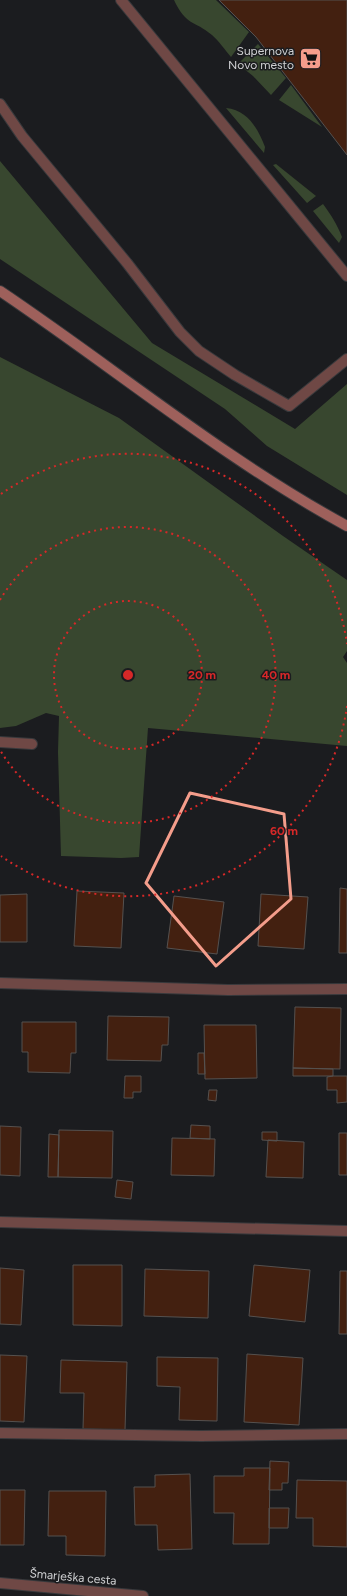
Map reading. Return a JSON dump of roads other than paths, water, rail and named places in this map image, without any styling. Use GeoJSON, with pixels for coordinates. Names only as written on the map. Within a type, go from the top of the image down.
{"type":"FeatureCollection","features":[{"type":"Feature","properties":{"kind":"main road"},"geometry":{"type":"LineString","coordinates":[[0,291],[222,448],[312,507],[347,526]]}},
{"type":"Feature","properties":{"kind":"street"},"geometry":{"type":"LineString","coordinates":[[121,0],[347,276]]}},
{"type":"Feature","properties":{"kind":"street"},"geometry":{"type":"LineString","coordinates":[[0,104],[22,136],[127,263],[180,332],[199,351],[235,375],[289,406],[347,359]]}},
{"type":"Feature","properties":{"kind":"street"},"geometry":{"type":"LineString","coordinates":[[0,742],[32,744]]}},
{"type":"Feature","properties":{"kind":"street"},"geometry":{"type":"LineString","coordinates":[[0,983],[228,990],[347,988]]}},
{"type":"Feature","properties":{"kind":"street"},"geometry":{"type":"LineString","coordinates":[[0,1222],[347,1231]]}},
{"type":"Feature","properties":{"kind":"street"},"geometry":{"type":"LineString","coordinates":[[0,1433],[200,1436],[347,1434]]}},
{"type":"Feature","properties":{"kind":"street","name":"Šmarješka cesta"},"geometry":{"type":"LineString","coordinates":[[0,1583],[143,1596]]}},
{"type":"Feature","properties":{"kind":"place","name":"Supernova Novo mesto"},"geometry":{"type":"Point","coordinates":[310,58]}}]}
